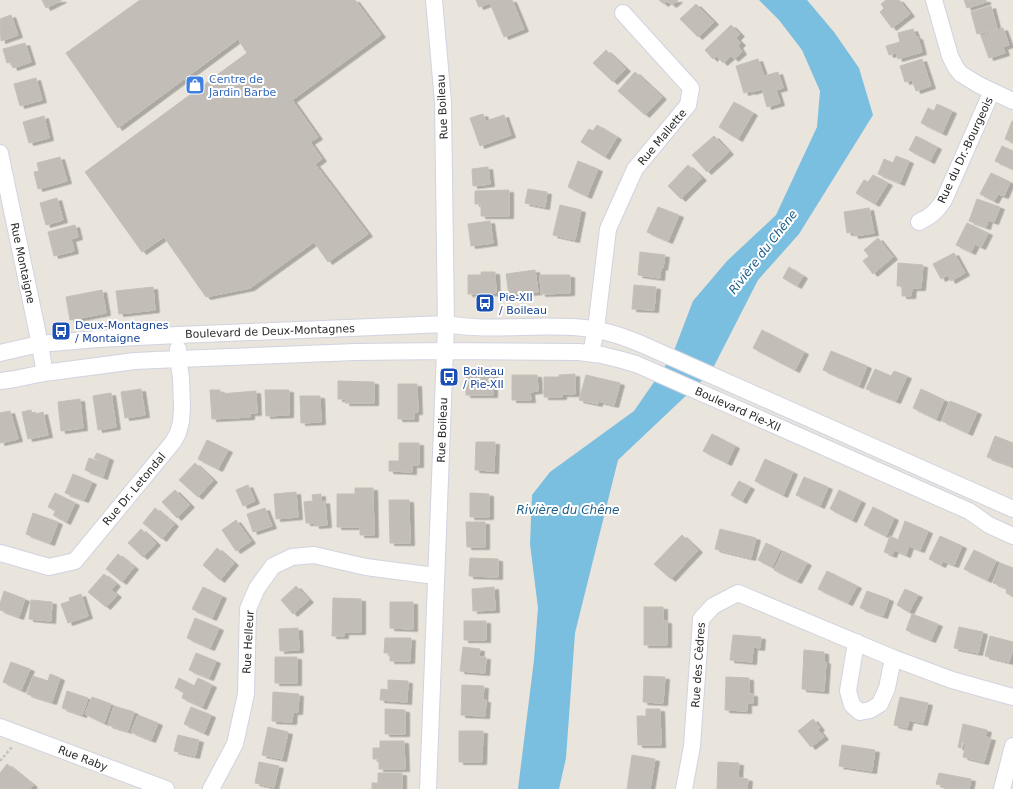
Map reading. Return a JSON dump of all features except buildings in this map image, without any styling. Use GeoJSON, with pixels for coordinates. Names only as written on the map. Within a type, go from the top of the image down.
{"type":"FeatureCollection","features":[{"type":"Feature","properties":{"kind":"street","name":"Rue Boileau"},"geometry":{"type":"LineString","coordinates":[[428,789],[446,324],[443,102],[434,0]]}},
{"type":"Feature","properties":{"kind":"street"},"geometry":{"type":"LineString","coordinates":[[934,0],[950,56],[956,68],[968,79],[1013,100]]}},
{"type":"Feature","properties":{"kind":"street","name":"Rue Mallette"},"geometry":{"type":"LineString","coordinates":[[591,353],[596,329],[608,229],[635,169],[688,105],[691,88],[623,13]]}},
{"type":"Feature","properties":{"kind":"street","name":"Rue du Dr.-Bourgeois"},"geometry":{"type":"LineString","coordinates":[[918,222],[934,213],[944,200],[992,91]]}},
{"type":"Feature","properties":{"kind":"street","name":"Rue Montaigne"},"geometry":{"type":"LineString","coordinates":[[0,153],[3,185],[40,344],[44,373]]}},
{"type":"Feature","properties":{"kind":"street","name":"Boulevard Pie-XII"},"geometry":{"type":"LineString","coordinates":[[446,324],[462,327],[562,326],[596,329],[628,339],[1013,509]]}},
{"type":"Feature","properties":{"kind":"street","name":"Boulevard de Deux-Montagnes"},"geometry":{"type":"LineString","coordinates":[[0,353],[40,344],[98,339],[446,324]]}},
{"type":"Feature","properties":{"kind":"street","name":"Rue Dr. Letondal"},"geometry":{"type":"LineString","coordinates":[[0,553],[49,567],[74,561],[173,442],[178,433],[182,408],[181,377],[178,359],[178,335]]}},
{"type":"Feature","properties":{"kind":"street","name":"Boulevard Pie-XII"},"geometry":{"type":"LineString","coordinates":[[445,351],[591,353],[602,354],[622,360],[654,372],[969,511],[989,525],[1013,536]]}},
{"type":"Feature","properties":{"kind":"street"},"geometry":{"type":"LineString","coordinates":[[0,381],[44,373],[135,361],[355,352],[445,351]]}},
{"type":"Feature","properties":{"kind":"street","name":"Rue Helleur"},"geometry":{"type":"LineString","coordinates":[[211,789],[235,744],[246,694],[248,610],[257,588],[274,566],[292,557],[314,555],[366,567],[436,576]]}},
{"type":"Feature","properties":{"kind":"street","name":"Rue des Cèdres"},"geometry":{"type":"LineString","coordinates":[[684,789],[692,746],[701,619],[713,606],[738,593],[893,658],[952,680],[1013,697]]}},
{"type":"Feature","properties":{"kind":"street"},"geometry":{"type":"LineString","coordinates":[[856,642],[848,691],[852,705],[860,712],[870,710],[880,704],[887,688],[893,658]]}},
{"type":"Feature","properties":{"kind":"street","name":"Rue Raby"},"geometry":{"type":"LineString","coordinates":[[0,727],[166,789]]}},
{"type":"Feature","properties":{"kind":"street"},"geometry":{"type":"LineString","coordinates":[[1002,789],[1011,762],[1013,746]]}},
{"type":"Feature","properties":{"kind":"water","name":"Rivière du Chêne"},"geometry":{"type":"Polygon","coordinates":[[[759,0],[807,0],[834,32],[859,68],[873,115],[799,234],[758,280],[711,372],[618,460],[575,633],[566,758],[559,789],[518,789],[534,660],[538,608],[530,544],[532,495],[550,472],[634,411],[672,356],[693,301],[727,261],[776,215],[817,127],[820,91],[802,50],[779,20],[759,0]]]}},
{"type":"Feature","properties":{"kind":"place","name":"Centre de Jardin Barbe"},"geometry":{"type":"Point","coordinates":[195,85]}},
{"type":"Feature","properties":{"kind":"place","name":"Pie-XII / Boileau"},"geometry":{"type":"Point","coordinates":[485,303]}},
{"type":"Feature","properties":{"kind":"place","name":"Deux-Montagnes / Montaigne"},"geometry":{"type":"Point","coordinates":[61,331]}},
{"type":"Feature","properties":{"kind":"place","name":"Boileau / Pie-XII"},"geometry":{"type":"Point","coordinates":[449,377]}}]}
